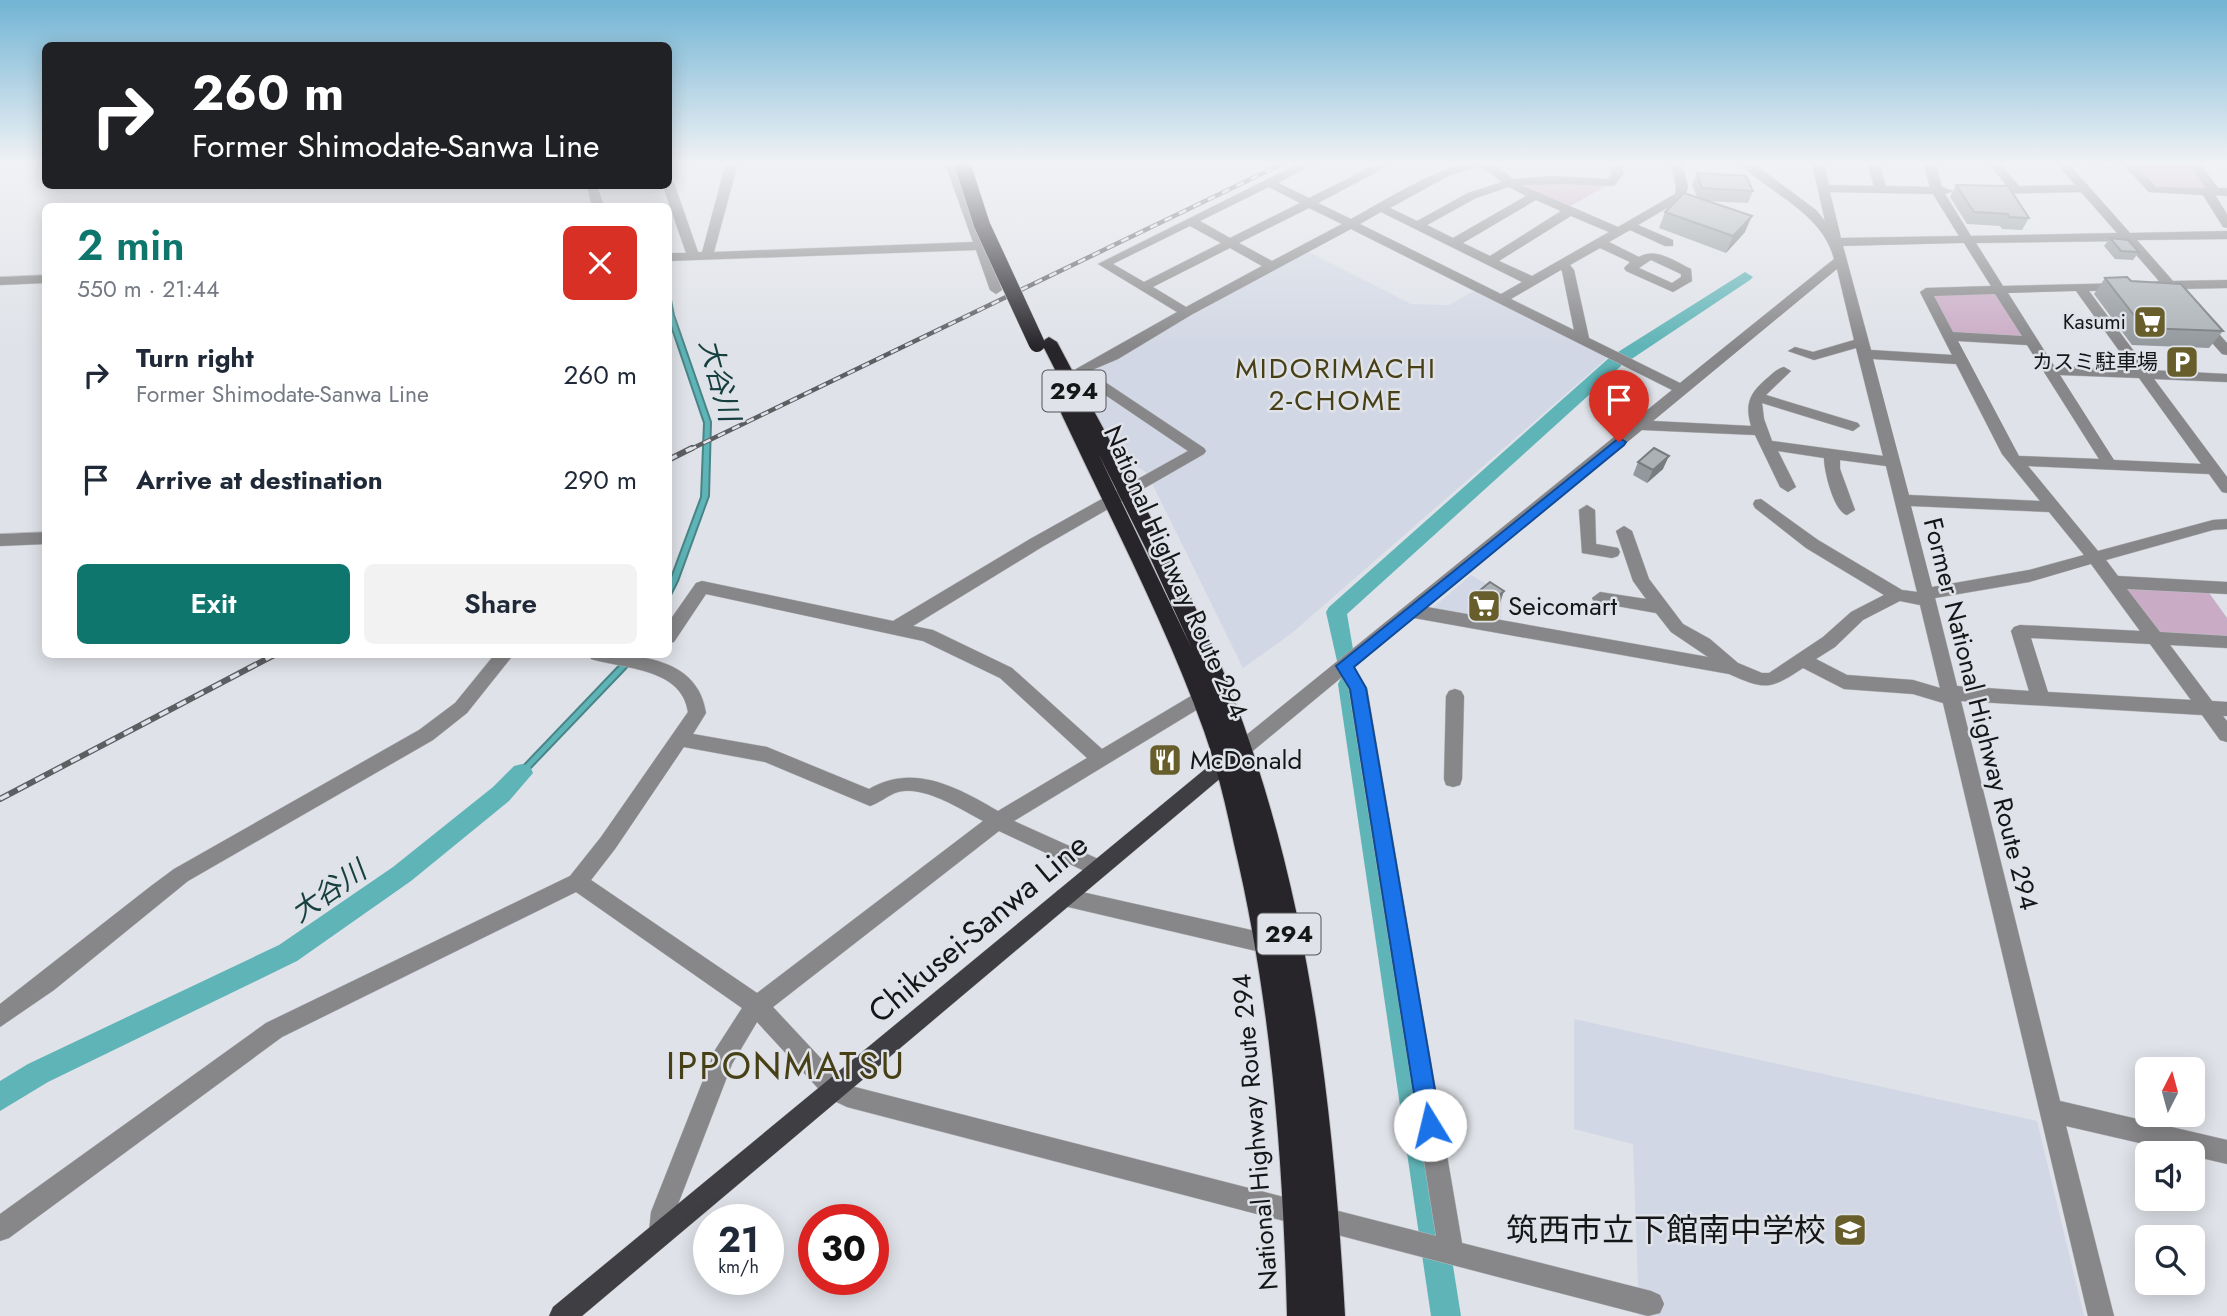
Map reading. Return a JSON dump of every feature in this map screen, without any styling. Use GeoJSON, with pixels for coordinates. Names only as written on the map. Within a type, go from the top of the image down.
{"type":"FeatureCollection","features":[{"type":"Feature","properties":{"kind":"highway","name":"National Highway Route 294"},"geometry":{"type":"LineString","coordinates":[[982,224],[1120,497],[1199,639],[1233,757],[1272,859],[1292,949],[1309,1056],[1312,1216],[1302,1316]]}},
{"type":"Feature","properties":{"kind":"highway","name":"National Highway Route 294"},"geometry":{"type":"LineString","coordinates":[[994,224],[1043,343]]}},
{"type":"Feature","properties":{"kind":"highway","name":"National Highway Route 294"},"geometry":{"type":"LineString","coordinates":[[1120,497],[1202,698],[1233,757],[1269,944],[1330,1316]]}},
{"type":"Feature","properties":{"kind":"main road","name":"Chikusei-Sanwa Line"},"geometry":{"type":"LineString","coordinates":[[562,1316],[1233,757]]}},
{"type":"Feature","properties":{"kind":"street"},"geometry":{"type":"LineString","coordinates":[[679,224],[688,256]]}},
{"type":"Feature","properties":{"kind":"street"},"geometry":{"type":"LineString","coordinates":[[707,255],[715,224]]}},
{"type":"Feature","properties":{"kind":"street"},"geometry":{"type":"LineString","coordinates":[[972,224],[996,290]]}},
{"type":"Feature","properties":{"kind":"street"},"geometry":{"type":"LineString","coordinates":[[1183,224],[1104,264],[1186,312]]}},
{"type":"Feature","properties":{"kind":"street"},"geometry":{"type":"LineString","coordinates":[[1196,224],[1271,266]]}},
{"type":"Feature","properties":{"kind":"street"},"geometry":{"type":"LineString","coordinates":[[1144,288],[1266,224]]}},
{"type":"Feature","properties":{"kind":"street"},"geometry":{"type":"LineString","coordinates":[[897,627],[1036,542],[1199,452],[1097,383],[1083,369],[1113,356],[1186,312],[1348,224]]}},
{"type":"Feature","properties":{"kind":"street"},"geometry":{"type":"LineString","coordinates":[[1350,224],[1683,390]]}},
{"type":"Feature","properties":{"kind":"street"},"geometry":{"type":"LineString","coordinates":[[1453,243],[1485,224]]}},
{"type":"Feature","properties":{"kind":"street"},"geometry":{"type":"LineString","coordinates":[[1490,261],[1549,224]]}},
{"type":"Feature","properties":{"kind":"street"},"geometry":{"type":"LineString","coordinates":[[1612,224],[1669,243]]}},
{"type":"Feature","properties":{"kind":"street"},"geometry":{"type":"LineString","coordinates":[[1500,300],[1629,224]]}},
{"type":"Feature","properties":{"kind":"street","name":"Former National Highway Route 294"},"geometry":{"type":"LineString","coordinates":[[1820,224],[1838,251],[1864,348],[2101,1316]]}},
{"type":"Feature","properties":{"kind":"street"},"geometry":{"type":"LineString","coordinates":[[1832,224],[1838,251]]}},
{"type":"Feature","properties":{"kind":"street"},"geometry":{"type":"LineString","coordinates":[[1957,224],[2109,464]]}},
{"type":"Feature","properties":{"kind":"street"},"geometry":{"type":"LineString","coordinates":[[2116,224],[2227,351]]}},
{"type":"Feature","properties":{"kind":"street"},"geometry":{"type":"LineString","coordinates":[[1418,225],[1531,281]]}},
{"type":"Feature","properties":{"kind":"street"},"geometry":{"type":"LineString","coordinates":[[1233,757],[1683,390],[1838,251],[1967,240],[2227,235]]}},
{"type":"Feature","properties":{"kind":"street"},"geometry":{"type":"LineString","coordinates":[[1598,242],[1639,261]]}},
{"type":"Feature","properties":{"kind":"street"},"geometry":{"type":"LineString","coordinates":[[672,257],[979,246]]}},
{"type":"Feature","properties":{"kind":"street"},"geometry":{"type":"LineString","coordinates":[[1561,263],[1568,270],[1583,342]]}},
{"type":"Feature","properties":{"kind":"street"},"geometry":{"type":"LineString","coordinates":[[0,281],[42,279]]}},
{"type":"Feature","properties":{"kind":"street"},"geometry":{"type":"LineString","coordinates":[[2227,284],[1926,292],[2014,461],[2096,559],[2227,735]]}},
{"type":"Feature","properties":{"kind":"street"},"geometry":{"type":"LineString","coordinates":[[2079,287],[2227,488]]}},
{"type":"Feature","properties":{"kind":"street"},"geometry":{"type":"LineString","coordinates":[[1950,336],[2031,341]]}},
{"type":"Feature","properties":{"kind":"street"},"geometry":{"type":"LineString","coordinates":[[1795,351],[1814,356],[1842,346],[1961,360]]}},
{"type":"Feature","properties":{"kind":"street"},"geometry":{"type":"LineString","coordinates":[[2049,370],[2227,378]]}},
{"type":"Feature","properties":{"kind":"street"},"geometry":{"type":"LineString","coordinates":[[1784,371],[1758,397],[1753,408],[1788,487]]}},
{"type":"Feature","properties":{"kind":"street"},"geometry":{"type":"LineString","coordinates":[[1758,397],[1853,426]]}},
{"type":"Feature","properties":{"kind":"street"},"geometry":{"type":"LineString","coordinates":[[1640,425],[1764,438],[1832,454],[1892,462]]}},
{"type":"Feature","properties":{"kind":"street"},"geometry":{"type":"LineString","coordinates":[[1832,454],[1832,469],[1847,510]]}},
{"type":"Feature","properties":{"kind":"street"},"geometry":{"type":"LineString","coordinates":[[2014,461],[2213,469]]}},
{"type":"Feature","properties":{"kind":"street"},"geometry":{"type":"LineString","coordinates":[[1902,500],[2052,507]]}},
{"type":"Feature","properties":{"kind":"street"},"geometry":{"type":"LineString","coordinates":[[1761,504],[1811,544],[1898,595],[1927,597],[2029,576],[2213,525],[2227,524]]}},
{"type":"Feature","properties":{"kind":"street"},"geometry":{"type":"LineString","coordinates":[[1587,510],[1588,549],[1612,552]]}},
{"type":"Feature","properties":{"kind":"street"},"geometry":{"type":"LineString","coordinates":[[1624,531],[1641,581],[1677,628],[1704,644],[1732,668]]}},
{"type":"Feature","properties":{"kind":"street"},"geometry":{"type":"LineString","coordinates":[[0,540],[42,538]]}},
{"type":"Feature","properties":{"kind":"street"},"geometry":{"type":"LineString","coordinates":[[2112,582],[2227,588]]}},
{"type":"Feature","properties":{"kind":"street"},"geometry":{"type":"LineString","coordinates":[[672,631],[702,587],[927,635],[1006,673],[1102,760]]}},
{"type":"Feature","properties":{"kind":"street"},"geometry":{"type":"LineString","coordinates":[[1412,611],[1732,668],[1760,680],[1772,680],[1803,660],[1857,616],[1898,595]]}},
{"type":"Feature","properties":{"kind":"street"},"geometry":{"type":"LineString","coordinates":[[1600,598],[1662,608]]}},
{"type":"Feature","properties":{"kind":"street"},"geometry":{"type":"LineString","coordinates":[[2042,698],[2035,685],[2020,631],[2227,642]]}},
{"type":"Feature","properties":{"kind":"street"},"geometry":{"type":"LineString","coordinates":[[0,1017],[66,970],[143,902],[181,875],[426,735],[461,708],[503,658]]}},
{"type":"Feature","properties":{"kind":"street"},"geometry":{"type":"LineString","coordinates":[[0,1229],[274,1030],[577,882],[608,843],[697,713],[695,696],[672,674],[649,662],[623,658]]}},
{"type":"Feature","properties":{"kind":"street"},"geometry":{"type":"LineString","coordinates":[[1803,660],[1844,682],[1913,687],[1951,696],[2042,698],[2227,709]]}},
{"type":"Feature","properties":{"kind":"street"},"geometry":{"type":"LineString","coordinates":[[1344,666],[1358,688],[1451,1252]]}},
{"type":"Feature","properties":{"kind":"street"},"geometry":{"type":"LineString","coordinates":[[1453,779],[1455,696]]}},
{"type":"Feature","properties":{"kind":"street"},"geometry":{"type":"LineString","coordinates":[[662,1232],[663,1212],[723,1058],[742,1024],[757,1006],[999,820],[1202,698]]}},
{"type":"Feature","properties":{"kind":"street"},"geometry":{"type":"LineString","coordinates":[[679,739],[767,755],[870,798],[895,784],[931,789],[999,820],[1010,829],[1098,868]]}},
{"type":"Feature","properties":{"kind":"street"},"geometry":{"type":"LineString","coordinates":[[577,882],[757,1006],[834,1089],[847,1096],[1651,1304]]}},
{"type":"Feature","properties":{"kind":"street"},"geometry":{"type":"LineString","coordinates":[[1064,897],[1269,944]]}},
{"type":"Feature","properties":{"kind":"street"},"geometry":{"type":"LineString","coordinates":[[2049,1110],[2227,1152]]}},
{"type":"Feature","properties":{"kind":"shaded area"},"geometry":{"type":"Polygon","coordinates":[[[1307,251],[1411,304],[1449,305],[1474,291],[1607,358],[1292,633],[1243,668],[1147,473],[1118,454],[1079,383],[1098,368],[1307,251]]]}},
{"type":"Feature","properties":{"kind":"shaded area"},"geometry":{"type":"Polygon","coordinates":[[[1990,292],[1997,294],[2023,337],[1952,334],[1932,295],[1990,292]]]}},
{"type":"Feature","properties":{"kind":"shaded area"},"geometry":{"type":"Polygon","coordinates":[[[1471,575],[1502,593],[1501,624],[1428,612],[1471,575]]]}},
{"type":"Feature","properties":{"kind":"shaded area"},"geometry":{"type":"Polygon","coordinates":[[[2123,586],[2207,590],[2227,618],[2227,639],[2162,635],[2123,586]]]}},
{"type":"Feature","properties":{"kind":"shaded area","name":"筑西市立下館南中学校"},"geometry":{"type":"Polygon","coordinates":[[[1574,1019],[2037,1121],[2084,1316],[1639,1316],[1633,1144],[1574,1129],[1574,1019]]]}},
{"type":"Feature","properties":{"kind":"water"},"geometry":{"type":"Polygon","coordinates":[[[672,305],[711,422],[709,496],[672,593],[672,575],[701,497],[704,423],[672,329],[672,305]]]}},
{"type":"Feature","properties":{"kind":"water"},"geometry":{"type":"Polygon","coordinates":[[[626,658],[636,658],[504,796],[498,792],[626,658]]]}},
{"type":"Feature","properties":{"kind":"building"},"geometry":{"type":"Polygon","coordinates":[[[1700,224],[1744,224],[1733,236],[1700,224]]]}},
{"type":"Feature","properties":{"kind":"building"},"geometry":{"type":"Polygon","coordinates":[[[2110,238],[2128,240],[2139,252],[2121,251],[2110,238]]]}},
{"type":"Feature","properties":{"kind":"building"},"geometry":{"type":"Polygon","coordinates":[[[2127,277],[2131,281],[2181,284],[2223,331],[2144,328],[2105,278],[2127,277]]]}},
{"type":"Feature","properties":{"kind":"building"},"geometry":{"type":"Polygon","coordinates":[[[1654,448],[1669,456],[1653,470],[1638,462],[1654,448]]]}},
{"type":"Feature","properties":{"kind":"building"},"geometry":{"type":"Polygon","coordinates":[[[1490,582],[1504,591],[1491,602],[1473,596],[1490,582]]]}},
{"type":"Feature","properties":{"kind":"waterway"},"geometry":{"type":"LineString","coordinates":[[1624,356],[1745,277]]}},
{"type":"Feature","properties":{"kind":"waterway"},"geometry":{"type":"LineString","coordinates":[[1344,655],[1336,612],[1615,362]]}},
{"type":"Feature","properties":{"kind":"waterway"},"geometry":{"type":"LineString","coordinates":[[1349,684],[1446,1316]]}},
{"type":"Feature","properties":{"kind":"waterway","name":"大谷川"},"geometry":{"type":"LineString","coordinates":[[0,1097],[38,1073],[288,953],[402,874],[501,794],[522,773]]}},
{"type":"Feature","properties":{"kind":"railway"},"geometry":{"type":"LineString","coordinates":[[689,450],[1157,224]]}},
{"type":"Feature","properties":{"kind":"railway"},"geometry":{"type":"LineString","coordinates":[[672,458],[692,448]]}},
{"type":"Feature","properties":{"kind":"railway"},"geometry":{"type":"LineString","coordinates":[[0,799],[268,658]]}},
{"type":"Feature","properties":{"kind":"place","name":"Kasumi"},"geometry":{"type":"Point","coordinates":[2150,322]}},
{"type":"Feature","properties":{"kind":"place","name":"カスミ駐車場"},"geometry":{"type":"Point","coordinates":[2182,362]}},
{"type":"Feature","properties":{"kind":"place","name":"Seicomart"},"geometry":{"type":"Point","coordinates":[1484,606]}},
{"type":"Feature","properties":{"kind":"place","name":"McDonald"},"geometry":{"type":"Point","coordinates":[1165,760]}},
{"type":"Feature","properties":{"kind":"place","name":"筑西市立下館南中学校"},"geometry":{"type":"Point","coordinates":[1850,1230]}},
{"type":"Feature","properties":{"kind":"district","name":"MIDORIMACHI 2-CHOME"},"geometry":{"type":"Point","coordinates":[1336,384]}},
{"type":"Feature","properties":{"kind":"district","name":"IPPONMATSU"},"geometry":{"type":"Point","coordinates":[786,1066]}},
{"type":"Feature","properties":{"kind":"route"},"geometry":{"type":"LineString","coordinates":[[1430,1125],[1358,688],[1344,666],[1619,442]]}}]}
